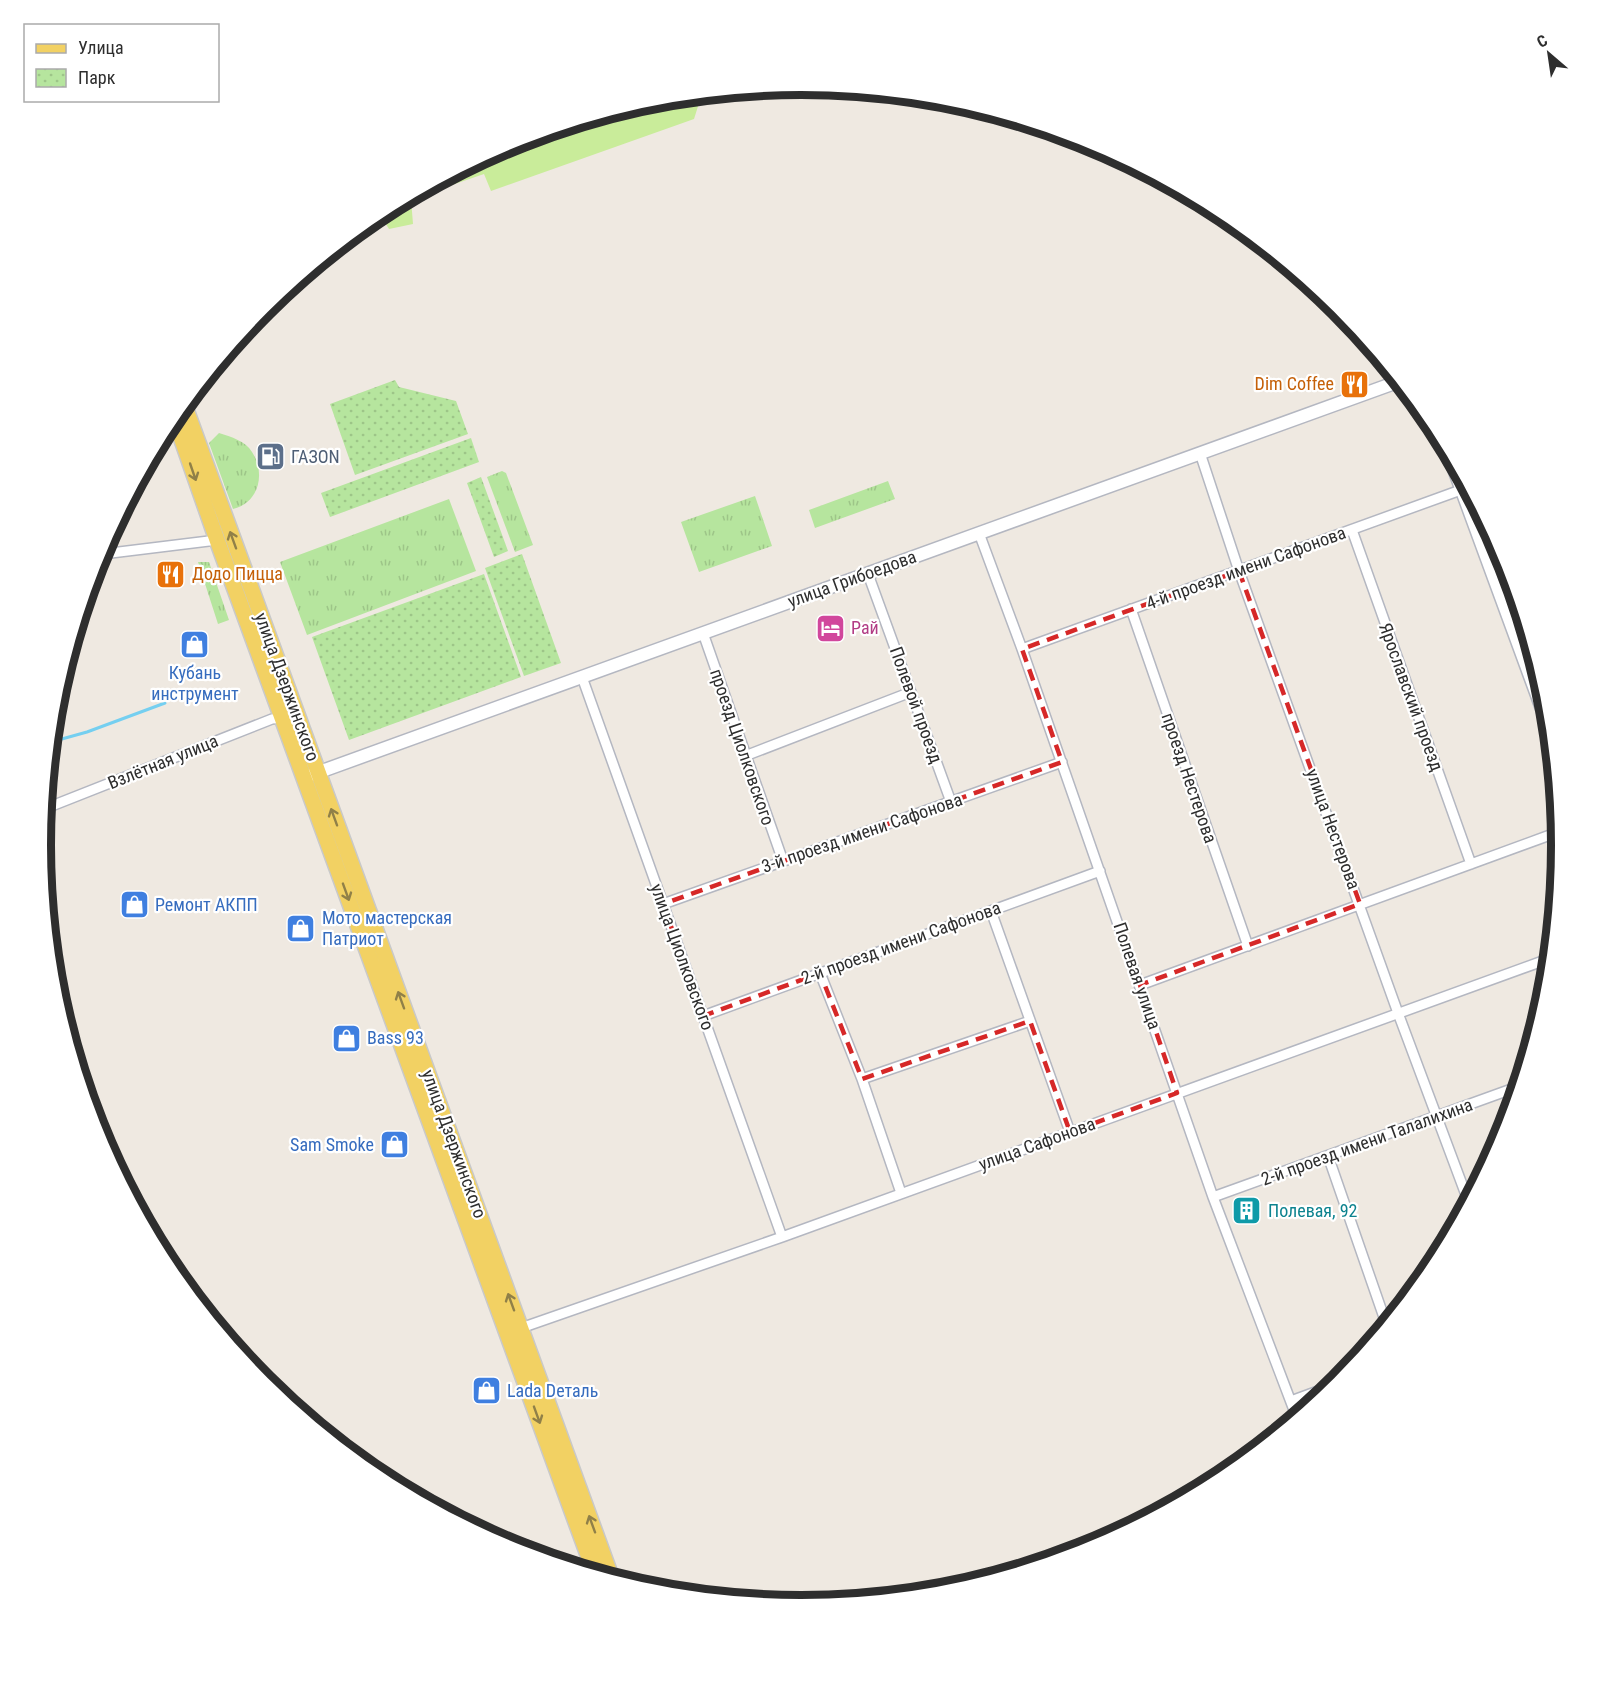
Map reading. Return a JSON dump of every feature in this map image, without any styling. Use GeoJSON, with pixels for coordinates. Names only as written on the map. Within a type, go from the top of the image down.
{"type":"FeatureCollection","features":[{"type":"Feature","properties":{"kind":"main road","name":"улица Дзержинского"},"geometry":{"type":"LineString","coordinates":[[188,414],[311,775],[592,1566]]}},
{"type":"Feature","properties":{"kind":"main road","name":"улица Дзержинского"},"geometry":{"type":"LineString","coordinates":[[178,428],[282,718],[311,775],[521,1328],[609,1570]]}},
{"type":"Feature","properties":{"kind":"street","name":"улица Грибоедова"},"geometry":{"type":"LineString","coordinates":[[311,775],[1393,384]]}},
{"type":"Feature","properties":{"kind":"street","name":"улица Нестерова"},"geometry":{"type":"LineString","coordinates":[[1200,453],[1239,571],[1466,1194]]}},
{"type":"Feature","properties":{"kind":"street","name":"4-й проезд имени Сафонова"},"geometry":{"type":"LineString","coordinates":[[1022,649],[1462,490]]}},
{"type":"Feature","properties":{"kind":"street"},"geometry":{"type":"LineString","coordinates":[[1472,508],[1536,690]]}},
{"type":"Feature","properties":{"kind":"street","name":"Ярославский проезд"},"geometry":{"type":"LineString","coordinates":[[1352,530],[1471,864]]}},
{"type":"Feature","properties":{"kind":"street","name":"Полевая улица"},"geometry":{"type":"LineString","coordinates":[[979,533],[1062,762],[1213,1197],[1295,1411]]}},
{"type":"Feature","properties":{"kind":"street"},"geometry":{"type":"LineString","coordinates":[[110,553],[208,543],[217,540]]}},
{"type":"Feature","properties":{"kind":"street","name":"Полевой проезд"},"geometry":{"type":"LineString","coordinates":[[868,574],[951,802]]}},
{"type":"Feature","properties":{"kind":"street","name":"проезд Нестерова"},"geometry":{"type":"LineString","coordinates":[[1131,609],[1248,946]]}},
{"type":"Feature","properties":{"kind":"street","name":"проезд Циолковского"},"geometry":{"type":"LineString","coordinates":[[703,633],[783,861]]}},
{"type":"Feature","properties":{"kind":"street","name":"улица Циолковского"},"geometry":{"type":"LineString","coordinates":[[582,677],[782,1237]]}},
{"type":"Feature","properties":{"kind":"street"},"geometry":{"type":"LineString","coordinates":[[745,756],[911,692]]}},
{"type":"Feature","properties":{"kind":"street","name":"Взлётная улица"},"geometry":{"type":"LineString","coordinates":[[53,806],[272,718],[282,718]]}},
{"type":"Feature","properties":{"kind":"street","name":"3-й проезд имени Сафонова"},"geometry":{"type":"LineString","coordinates":[[663,904],[1062,762]]}},
{"type":"Feature","properties":{"kind":"street"},"geometry":{"type":"LineString","coordinates":[[1140,985],[1552,834]]}},
{"type":"Feature","properties":{"kind":"street","name":"2-й проезд имени Сафонова"},"geometry":{"type":"LineString","coordinates":[[703,1016],[1100,871]]}},
{"type":"Feature","properties":{"kind":"street"},"geometry":{"type":"LineString","coordinates":[[991,910],[1070,1132]]}},
{"type":"Feature","properties":{"kind":"street","name":"улица Сафонова"},"geometry":{"type":"LineString","coordinates":[[521,1328],[782,1237],[1543,961]]}},
{"type":"Feature","properties":{"kind":"street"},"geometry":{"type":"LineString","coordinates":[[820,973],[862,1079],[901,1193]]}},
{"type":"Feature","properties":{"kind":"street"},"geometry":{"type":"LineString","coordinates":[[862,1079],[1030,1021]]}},
{"type":"Feature","properties":{"kind":"street","name":"2-й проезд имени Талалихина"},"geometry":{"type":"LineString","coordinates":[[1213,1197],[1511,1089]]}},
{"type":"Feature","properties":{"kind":"street"},"geometry":{"type":"LineString","coordinates":[[1328,1156],[1384,1318]]}},
{"type":"Feature","properties":{"kind":"street"},"geometry":{"type":"LineString","coordinates":[[1291,1401],[1315,1392]]}},
{"type":"Feature","properties":{"kind":"highlighted area"},"geometry":{"type":"Polygon","coordinates":[[[1239,571],[1360,904],[1140,985],[1177,1093],[1070,1132],[1030,1021],[862,1079],[820,973],[703,1016],[663,904],[1062,762],[1022,649],[1239,571]]]}},
{"type":"Feature","properties":{"kind":"green space"},"geometry":{"type":"Polygon","coordinates":[[[699,102],[694,119],[491,191],[484,174],[437,190],[514,152],[560,135],[655,109],[699,102]]]}},
{"type":"Feature","properties":{"kind":"green space"},"geometry":{"type":"Polygon","coordinates":[[[411,205],[413,224],[389,229],[384,221],[411,205]]]}},
{"type":"Feature","properties":{"kind":"green space"},"geometry":{"type":"Polygon","coordinates":[[[395,380],[399,387],[456,401],[468,434],[355,475],[330,404],[395,380]]]}},
{"type":"Feature","properties":{"kind":"green space"},"geometry":{"type":"Polygon","coordinates":[[[219,433],[246,445],[252,452],[259,469],[258,486],[254,494],[242,506],[233,509],[209,443],[219,433]]]}},
{"type":"Feature","properties":{"kind":"green space"},"geometry":{"type":"Polygon","coordinates":[[[471,438],[479,462],[330,517],[321,493],[471,438]]]}},
{"type":"Feature","properties":{"kind":"green space"},"geometry":{"type":"Polygon","coordinates":[[[502,471],[506,473],[533,545],[515,552],[487,477],[502,471]]]}},
{"type":"Feature","properties":{"kind":"green space"},"geometry":{"type":"Polygon","coordinates":[[[481,477],[508,551],[494,557],[467,483],[481,477]]]}},
{"type":"Feature","properties":{"kind":"green space"},"geometry":{"type":"Polygon","coordinates":[[[888,481],[895,499],[815,528],[809,510],[888,481]]]}},
{"type":"Feature","properties":{"kind":"green space"},"geometry":{"type":"Polygon","coordinates":[[[755,496],[772,546],[699,572],[681,522],[755,496]]]}},
{"type":"Feature","properties":{"kind":"green space"},"geometry":{"type":"Polygon","coordinates":[[[449,499],[476,571],[307,635],[280,562],[449,499]]]}},
{"type":"Feature","properties":{"kind":"green space"},"geometry":{"type":"Polygon","coordinates":[[[522,554],[561,663],[524,676],[485,568],[522,554]]]}},
{"type":"Feature","properties":{"kind":"green space"},"geometry":{"type":"Polygon","coordinates":[[[198,562],[209,562],[229,620],[218,624],[198,562]]]}},
{"type":"Feature","properties":{"kind":"green space"},"geometry":{"type":"Polygon","coordinates":[[[484,574],[521,677],[349,740],[312,637],[484,574]]]}},
{"type":"Feature","properties":{"kind":"waterway"},"geometry":{"type":"LineString","coordinates":[[58,740],[87,732],[165,703]]}},
{"type":"Feature","properties":{"kind":"place","name":"Dim Coffee"},"geometry":{"type":"Point","coordinates":[1355,384]}},
{"type":"Feature","properties":{"kind":"place","name":"ГАЗON"},"geometry":{"type":"Point","coordinates":[270,457]}},
{"type":"Feature","properties":{"kind":"place","name":"Додо Пицца"},"geometry":{"type":"Point","coordinates":[171,574]}},
{"type":"Feature","properties":{"kind":"place","name":"Рай"},"geometry":{"type":"Point","coordinates":[830,628]}},
{"type":"Feature","properties":{"kind":"place","name":"Кубань инструмент"},"geometry":{"type":"Point","coordinates":[195,644]}},
{"type":"Feature","properties":{"kind":"place","name":"Ремонт АКПП"},"geometry":{"type":"Point","coordinates":[134,905]}},
{"type":"Feature","properties":{"kind":"place","name":"Мото мастерская Патриот"},"geometry":{"type":"Point","coordinates":[301,928]}},
{"type":"Feature","properties":{"kind":"place","name":"Bass 93"},"geometry":{"type":"Point","coordinates":[346,1038]}},
{"type":"Feature","properties":{"kind":"place","name":"Sam Smoke"},"geometry":{"type":"Point","coordinates":[395,1145]}},
{"type":"Feature","properties":{"kind":"place","name":"Полевая, 92"},"geometry":{"type":"Point","coordinates":[1247,1211]}},
{"type":"Feature","properties":{"kind":"place","name":"Lada Dеталь"},"geometry":{"type":"Point","coordinates":[486,1391]}}]}
